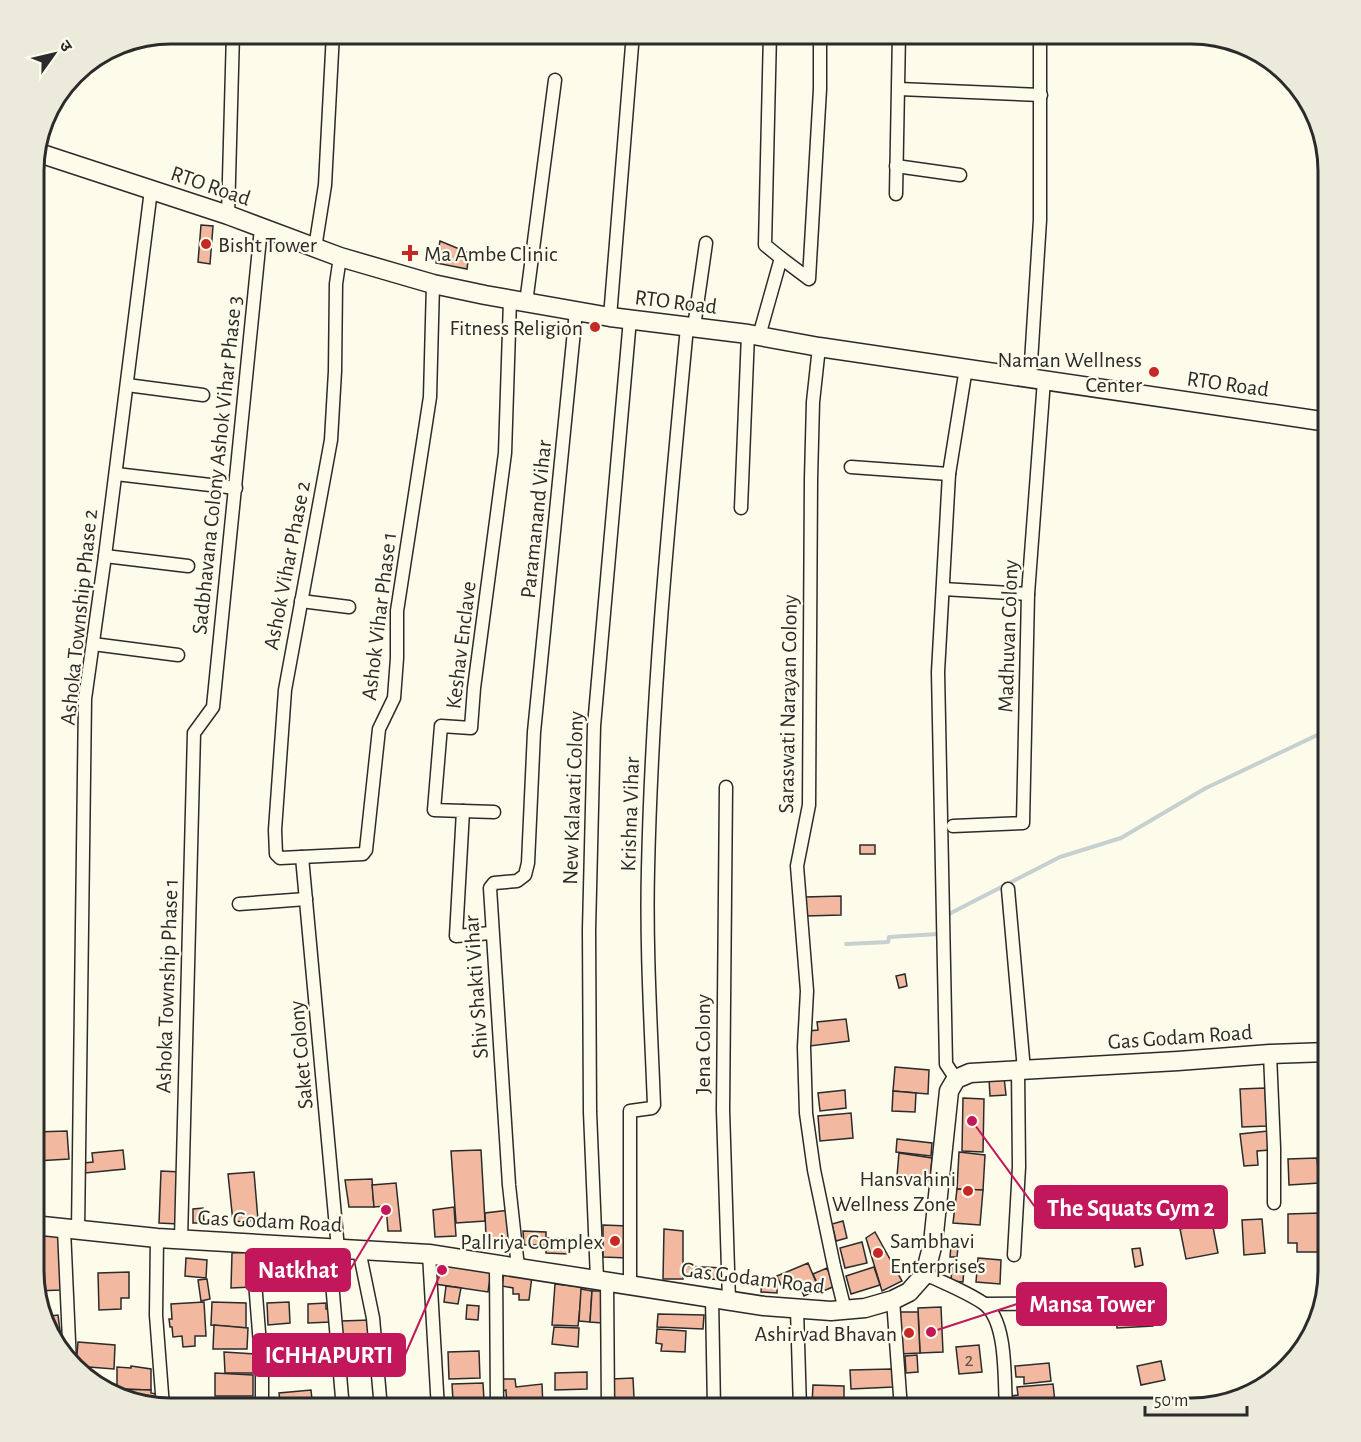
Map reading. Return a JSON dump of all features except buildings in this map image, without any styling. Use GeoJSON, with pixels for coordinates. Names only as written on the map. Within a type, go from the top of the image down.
{"type":"FeatureCollection","features":[{"type":"Feature","properties":{"kind":"main road","name":"RTO Road"},"geometry":{"type":"LineString","coordinates":[[45,155],[228,215],[315,248],[433,284],[610,317],[753,335],[819,347],[1318,421]]}},
{"type":"Feature","properties":{"kind":"main road","name":"Gas Godam Road"},"geometry":{"type":"LineString","coordinates":[[956,1079],[970,1073],[1318,1052]]}},
{"type":"Feature","properties":{"kind":"main road"},"geometry":{"type":"LineString","coordinates":[[925,1274],[933,1243],[949,1091],[956,1079]]}},
{"type":"Feature","properties":{"kind":"main road","name":"Gas Godam Road"},"geometry":{"type":"LineString","coordinates":[[44,1226],[156,1238],[429,1254],[720,1300],[797,1309],[865,1308],[893,1300],[909,1292],[925,1274]]}},
{"type":"Feature","properties":{"kind":"street"},"geometry":{"type":"LineString","coordinates":[[228,215],[233,44]]}},
{"type":"Feature","properties":{"kind":"street"},"geometry":{"type":"LineString","coordinates":[[315,248],[325,186],[332,44]]}},
{"type":"Feature","properties":{"kind":"street"},"geometry":{"type":"LineString","coordinates":[[610,317],[632,44]]}},
{"type":"Feature","properties":{"kind":"street"},"geometry":{"type":"LineString","coordinates":[[770,44],[765,245],[809,279],[820,88],[820,44]]}},
{"type":"Feature","properties":{"kind":"street"},"geometry":{"type":"LineString","coordinates":[[896,194],[899,44]]}},
{"type":"Feature","properties":{"kind":"street","name":"Madhuvan Colony"},"geometry":{"type":"LineString","coordinates":[[953,826],[1023,823],[1028,594],[1037,379],[1040,44]]}},
{"type":"Feature","properties":{"kind":"street"},"geometry":{"type":"LineString","coordinates":[[518,301],[555,80]]}},
{"type":"Feature","properties":{"kind":"street"},"geometry":{"type":"LineString","coordinates":[[899,89],[1041,95]]}},
{"type":"Feature","properties":{"kind":"street"},"geometry":{"type":"LineString","coordinates":[[896,166],[960,175]]}},
{"type":"Feature","properties":{"kind":"street","name":"Ashoka Township Phase 2"},"geometry":{"type":"LineString","coordinates":[[70,1349],[71,1230],[85,699],[116,474],[151,190]]}},
{"type":"Feature","properties":{"kind":"street","name":"Sadbhavana Colony Ashok Vihar Phase 3"},"geometry":{"type":"LineString","coordinates":[[194,734],[213,707],[261,228]]}},
{"type":"Feature","properties":{"kind":"street"},"geometry":{"type":"LineString","coordinates":[[691,327],[706,243]]}},
{"type":"Feature","properties":{"kind":"street","name":"Ashok Vihar Phase 2"},"geometry":{"type":"LineString","coordinates":[[302,857],[277,857],[275,830],[285,690],[331,440],[336,284],[340,256]]}},
{"type":"Feature","properties":{"kind":"street"},"geometry":{"type":"LineString","coordinates":[[741,508],[753,335],[781,258]]}},
{"type":"Feature","properties":{"kind":"street","name":"Ashok Vihar Phase 1"},"geometry":{"type":"LineString","coordinates":[[302,857],[363,854],[366,850],[380,729],[394,698],[397,611],[430,397],[433,284]]}},
{"type":"Feature","properties":{"kind":"street","name":"Keshav Enclave"},"geometry":{"type":"LineString","coordinates":[[463,811],[434,810],[441,726],[471,728],[474,688],[505,453],[518,301]]}},
{"type":"Feature","properties":{"kind":"street","name":"Paramanand Vihar"},"geometry":{"type":"LineString","coordinates":[[534,732],[576,311]]}},
{"type":"Feature","properties":{"kind":"street","name":"New Kalavati Colony"},"geometry":{"type":"LineString","coordinates":[[608,1399],[590,1101],[589,930],[594,726],[630,319]]}},
{"type":"Feature","properties":{"kind":"street","name":"Krishna Vihar"},"geometry":{"type":"LineString","coordinates":[[630,1285],[630,1111],[652,1108],[654,1105],[647,912],[650,793],[672,494],[691,327]]}},
{"type":"Feature","properties":{"kind":"street","name":"Saraswati Narayan Colony"},"geometry":{"type":"LineString","coordinates":[[819,347],[813,402],[811,479],[809,805],[797,866],[807,991],[804,1047],[806,1113],[814,1170],[845,1310]]}},
{"type":"Feature","properties":{"kind":"street"},"geometry":{"type":"LineString","coordinates":[[956,1079],[946,1064],[938,672],[949,474],[966,368]]}},
{"type":"Feature","properties":{"kind":"street"},"geometry":{"type":"LineString","coordinates":[[127,385],[203,395]]}},
{"type":"Feature","properties":{"kind":"street"},"geometry":{"type":"LineString","coordinates":[[851,467],[949,474]]}},
{"type":"Feature","properties":{"kind":"street"},"geometry":{"type":"LineString","coordinates":[[116,474],[236,488]]}},
{"type":"Feature","properties":{"kind":"street"},"geometry":{"type":"LineString","coordinates":[[105,556],[188,566]]}},
{"type":"Feature","properties":{"kind":"street"},"geometry":{"type":"LineString","coordinates":[[943,589],[1028,594]]}},
{"type":"Feature","properties":{"kind":"street"},"geometry":{"type":"LineString","coordinates":[[301,602],[349,607]]}},
{"type":"Feature","properties":{"kind":"street"},"geometry":{"type":"LineString","coordinates":[[93,644],[178,655]]}},
{"type":"Feature","properties":{"kind":"street","name":"Shiv Shakti Vihar"},"geometry":{"type":"LineString","coordinates":[[518,1267],[509,1185],[489,888],[494,883],[517,881],[525,875],[528,863],[534,732]]}},
{"type":"Feature","properties":{"kind":"street","name":"Ashoka Township Phase 1"},"geometry":{"type":"LineString","coordinates":[[181,1239],[194,734]]}},
{"type":"Feature","properties":{"kind":"street","name":"Jena Colony"},"geometry":{"type":"LineString","coordinates":[[715,1399],[720,1300],[726,788]]}},
{"type":"Feature","properties":{"kind":"street"},"geometry":{"type":"LineString","coordinates":[[491,933],[457,936],[455,934],[463,811],[494,812]]}},
{"type":"Feature","properties":{"kind":"street","name":"Saket Colony"},"geometry":{"type":"LineString","coordinates":[[302,857],[334,1248],[342,1399]]}},
{"type":"Feature","properties":{"kind":"street"},"geometry":{"type":"LineString","coordinates":[[1008,889],[1021,1070],[1014,1255]]}},
{"type":"Feature","properties":{"kind":"street"},"geometry":{"type":"LineString","coordinates":[[239,904],[306,899]]}},
{"type":"Feature","properties":{"kind":"street"},"geometry":{"type":"LineString","coordinates":[[1270,1054],[1274,1203]]}},
{"type":"Feature","properties":{"kind":"street"},"geometry":{"type":"LineString","coordinates":[[156,1238],[156,1315],[162,1398]]}},
{"type":"Feature","properties":{"kind":"street"},"geometry":{"type":"LineString","coordinates":[[252,1244],[262,1370],[262,1399]]}},
{"type":"Feature","properties":{"kind":"street"},"geometry":{"type":"LineString","coordinates":[[359,1250],[373,1318],[380,1399]]}},
{"type":"Feature","properties":{"kind":"street"},"geometry":{"type":"LineString","coordinates":[[429,1254],[437,1399]]}},
{"type":"Feature","properties":{"kind":"street"},"geometry":{"type":"LineString","coordinates":[[496,1263],[497,1399]]}},
{"type":"Feature","properties":{"kind":"street"},"geometry":{"type":"LineString","coordinates":[[925,1274],[985,1304],[995,1315],[999,1326],[1005,1399]]}},
{"type":"Feature","properties":{"kind":"street"},"geometry":{"type":"LineString","coordinates":[[893,1300],[900,1399]]}},
{"type":"Feature","properties":{"kind":"street"},"geometry":{"type":"LineString","coordinates":[[985,1304],[1103,1303]]}},
{"type":"Feature","properties":{"kind":"street"},"geometry":{"type":"LineString","coordinates":[[797,1309],[800,1399]]}},
{"type":"Feature","properties":{"kind":"waterway"},"geometry":{"type":"LineString","coordinates":[[947,915],[1060,857],[1121,838],[1206,788],[1318,735]]}},
{"type":"Feature","properties":{"kind":"waterway"},"geometry":{"type":"LineString","coordinates":[[846,944],[888,942],[889,937],[938,934],[938,932]]}},
{"type":"Feature","properties":{"kind":"place","name":"Bisht Tower"},"geometry":{"type":"Point","coordinates":[206,244]}},
{"type":"Feature","properties":{"kind":"place","name":"Ma Ambe Clinic"},"geometry":{"type":"Point","coordinates":[410,253]}},
{"type":"Feature","properties":{"kind":"place","name":"Fitness Religion"},"geometry":{"type":"Point","coordinates":[595,327]}},
{"type":"Feature","properties":{"kind":"place","name":"Naman Wellness Center"},"geometry":{"type":"Point","coordinates":[1154,372]}},
{"type":"Feature","properties":{"kind":"place","name":"The Squats Gym 2"},"geometry":{"type":"Point","coordinates":[972,1121]}},
{"type":"Feature","properties":{"kind":"place","name":"Hansvahini Wellness Zone"},"geometry":{"type":"Point","coordinates":[968,1191]}},
{"type":"Feature","properties":{"kind":"place","name":"Natkhat"},"geometry":{"type":"Point","coordinates":[386,1210]}},
{"type":"Feature","properties":{"kind":"place","name":"Pallriya Complex"},"geometry":{"type":"Point","coordinates":[615,1241]}},
{"type":"Feature","properties":{"kind":"place","name":"Sambhavi Enterprises"},"geometry":{"type":"Point","coordinates":[878,1253]}},
{"type":"Feature","properties":{"kind":"place","name":"ICHHAPURTI"},"geometry":{"type":"Point","coordinates":[442,1270]}},
{"type":"Feature","properties":{"kind":"place","name":"Mansa Tower"},"geometry":{"type":"Point","coordinates":[931,1332]}},
{"type":"Feature","properties":{"kind":"place","name":"Ashirvad Bhavan"},"geometry":{"type":"Point","coordinates":[909,1333]}}]}
